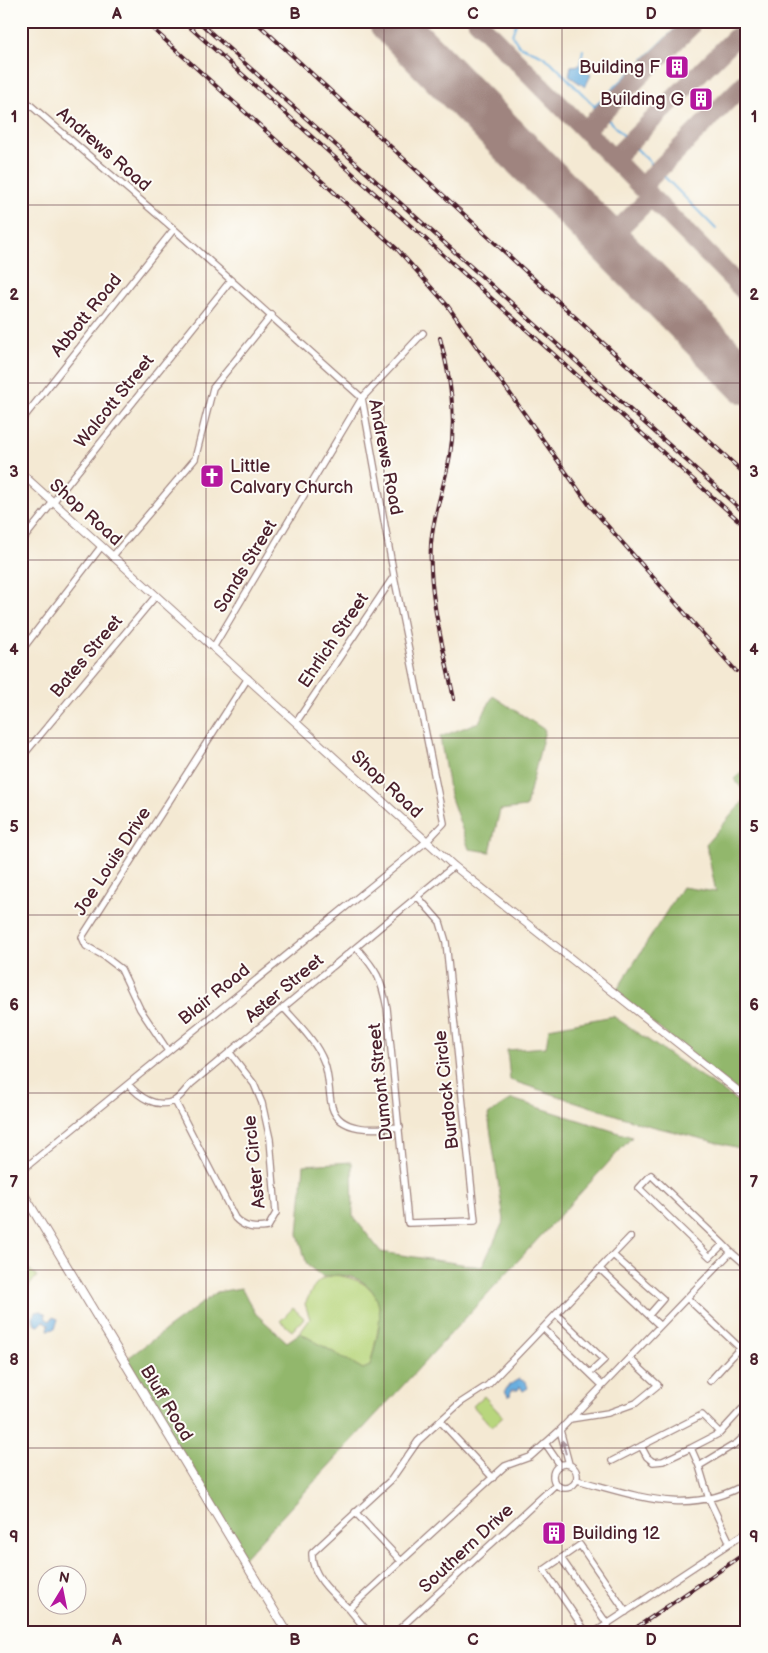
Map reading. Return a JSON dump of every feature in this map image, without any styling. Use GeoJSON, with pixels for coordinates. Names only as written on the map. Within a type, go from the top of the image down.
{"type":"FeatureCollection","features":[{"type":"Feature","properties":{"kind":"main road","name":"Bluff Road"},"geometry":{"type":"LineString","coordinates":[[21,1190],[287,1632]]}},
{"type":"Feature","properties":{"kind":"street"},"geometry":{"type":"LineString","coordinates":[[744,21],[747,25]]}},
{"type":"Feature","properties":{"kind":"street","name":"Andrews Road"},"geometry":{"type":"LineString","coordinates":[[21,97],[272,315],[362,398],[394,576],[444,823],[426,841]]}},
{"type":"Feature","properties":{"kind":"street","name":"Abbott Road"},"geometry":{"type":"LineString","coordinates":[[21,421],[174,229]]}},
{"type":"Feature","properties":{"kind":"street","name":"Walcott Street"},"geometry":{"type":"LineString","coordinates":[[21,542],[231,280]]}},
{"type":"Feature","properties":{"kind":"street"},"geometry":{"type":"LineString","coordinates":[[112,556],[195,458],[213,388],[272,315]]}},
{"type":"Feature","properties":{"kind":"street","name":"Sands Street"},"geometry":{"type":"LineString","coordinates":[[214,646],[362,398],[423,333]]}},
{"type":"Feature","properties":{"kind":"street","name":"Shop Road"},"geometry":{"type":"LineString","coordinates":[[21,473],[155,597],[214,646],[297,721],[454,866],[747,1098]]}},
{"type":"Feature","properties":{"kind":"street"},"geometry":{"type":"LineString","coordinates":[[21,651],[101,547]]}},
{"type":"Feature","properties":{"kind":"street","name":"Ehrlich Street"},"geometry":{"type":"LineString","coordinates":[[297,721],[394,576]]}},
{"type":"Feature","properties":{"kind":"street","name":"Bates Street"},"geometry":{"type":"LineString","coordinates":[[21,758],[155,597]]}},
{"type":"Feature","properties":{"kind":"street","name":"Joe Louis Drive"},"geometry":{"type":"LineString","coordinates":[[168,1051],[140,1009],[121,969],[104,956],[86,946],[82,937],[248,678]]}},
{"type":"Feature","properties":{"kind":"street","name":"Blair Road"},"geometry":{"type":"LineString","coordinates":[[21,1171],[426,841]]}},
{"type":"Feature","properties":{"kind":"street","name":"Aster Street"},"geometry":{"type":"LineString","coordinates":[[175,1101],[191,1084],[454,866]]}},
{"type":"Feature","properties":{"kind":"street","name":"Burdock Circle"},"geometry":{"type":"LineString","coordinates":[[408,1223],[475,1222],[446,942],[440,922],[418,897]]}},
{"type":"Feature","properties":{"kind":"street","name":"Dumont Street"},"geometry":{"type":"LineString","coordinates":[[357,948],[376,969],[382,984],[387,1008],[408,1223]]}},
{"type":"Feature","properties":{"kind":"street"},"geometry":{"type":"LineString","coordinates":[[284,1007],[315,1044],[324,1062],[332,1108],[342,1122],[356,1127],[373,1129],[400,1127]]}},
{"type":"Feature","properties":{"kind":"street","name":"Aster Circle"},"geometry":{"type":"LineString","coordinates":[[175,1101],[235,1218],[242,1225],[257,1228],[268,1227],[276,1212],[270,1139],[262,1103],[254,1084],[230,1053]]}},
{"type":"Feature","properties":{"kind":"street"},"geometry":{"type":"LineString","coordinates":[[128,1084],[137,1094],[149,1101],[163,1103],[175,1101]]}},
{"type":"Feature","properties":{"kind":"street"},"geometry":{"type":"LineString","coordinates":[[723,1244],[710,1257],[639,1188],[651,1175],[747,1266]]}},
{"type":"Feature","properties":{"kind":"street"},"geometry":{"type":"LineString","coordinates":[[368,1632],[349,1609],[324,1585],[311,1564],[312,1553],[391,1480],[418,1441],[460,1403],[488,1385],[630,1237]]}},
{"type":"Feature","properties":{"kind":"street"},"geometry":{"type":"LineString","coordinates":[[349,1609],[505,1466],[530,1457],[560,1430],[731,1252]]}},
{"type":"Feature","properties":{"kind":"street"},"geometry":{"type":"LineString","coordinates":[[613,1254],[663,1299],[648,1315]]}},
{"type":"Feature","properties":{"kind":"street"},"geometry":{"type":"LineString","coordinates":[[600,1269],[660,1326]]}},
{"type":"Feature","properties":{"kind":"street"},"geometry":{"type":"LineString","coordinates":[[687,1298],[740,1348]]}},
{"type":"Feature","properties":{"kind":"street"},"geometry":{"type":"LineString","coordinates":[[556,1314],[604,1360],[590,1373]]}},
{"type":"Feature","properties":{"kind":"street"},"geometry":{"type":"LineString","coordinates":[[543,1328],[602,1385]]}},
{"type":"Feature","properties":{"kind":"street"},"geometry":{"type":"LineString","coordinates":[[710,1381],[747,1341]]}},
{"type":"Feature","properties":{"kind":"street"},"geometry":{"type":"LineString","coordinates":[[570,1419],[608,1413],[636,1403],[658,1385],[629,1358]]}},
{"type":"Feature","properties":{"kind":"street"},"geometry":{"type":"LineString","coordinates":[[641,1446],[647,1457],[653,1462],[663,1461],[720,1433],[742,1409]]}},
{"type":"Feature","properties":{"kind":"street"},"geometry":{"type":"LineString","coordinates":[[612,1461],[702,1414],[720,1433]]}},
{"type":"Feature","properties":{"kind":"street"},"geometry":{"type":"LineString","coordinates":[[440,1421],[493,1478]]}},
{"type":"Feature","properties":{"kind":"street"},"geometry":{"type":"LineString","coordinates":[[560,1430],[569,1464]]}},
{"type":"Feature","properties":{"kind":"street"},"geometry":{"type":"LineString","coordinates":[[699,1466],[738,1443],[747,1434]]}},
{"type":"Feature","properties":{"kind":"street"},"geometry":{"type":"LineString","coordinates":[[545,1443],[560,1465]]}},
{"type":"Feature","properties":{"kind":"street"},"geometry":{"type":"LineString","coordinates":[[691,1448],[699,1466],[709,1499],[730,1543]]}},
{"type":"Feature","properties":{"kind":"street"},"geometry":{"type":"LineString","coordinates":[[569,1464],[575,1468],[577,1480],[568,1488],[556,1484],[553,1473],[560,1465],[569,1464]]}},
{"type":"Feature","properties":{"kind":"street"},"geometry":{"type":"LineString","coordinates":[[577,1480],[656,1500],[682,1503],[709,1499],[747,1484]]}},
{"type":"Feature","properties":{"kind":"street","name":"Southern Drive"},"geometry":{"type":"LineString","coordinates":[[396,1632],[556,1484]]}},
{"type":"Feature","properties":{"kind":"street"},"geometry":{"type":"LineString","coordinates":[[355,1512],[401,1561]]}},
{"type":"Feature","properties":{"kind":"street"},"geometry":{"type":"LineString","coordinates":[[595,1632],[747,1532]]}},
{"type":"Feature","properties":{"kind":"street"},"geometry":{"type":"LineString","coordinates":[[586,1632],[544,1570],[580,1545],[626,1612]]}},
{"type":"Feature","properties":{"kind":"street"},"geometry":{"type":"LineString","coordinates":[[561,1558],[608,1625]]}},
{"type":"Feature","properties":{"kind":"green space"},"geometry":{"type":"Polygon","coordinates":[[[493,696],[545,730],[526,807],[500,810],[490,852],[469,849],[450,795],[440,737],[479,722],[493,696]]]}},
{"type":"Feature","properties":{"kind":"green space"},"geometry":{"type":"Polygon","coordinates":[[[747,767],[747,795],[734,779],[747,767]]]}},
{"type":"Feature","properties":{"kind":"green space"},"geometry":{"type":"Polygon","coordinates":[[[747,797],[747,1099],[615,993],[682,887],[716,892],[706,844],[747,797]]]}},
{"type":"Feature","properties":{"kind":"green space"},"geometry":{"type":"Polygon","coordinates":[[[613,1016],[747,1108],[747,1150],[643,1124],[510,1080],[507,1050],[546,1047],[549,1028],[613,1016]]]}},
{"type":"Feature","properties":{"kind":"green space"},"geometry":{"type":"Polygon","coordinates":[[[512,1099],[632,1137],[243,1559],[124,1361],[217,1292],[241,1288],[256,1314],[287,1342],[300,1333],[363,1369],[370,1366],[379,1322],[377,1300],[372,1291],[364,1283],[349,1276],[334,1275],[323,1277],[307,1265],[298,1234],[304,1165],[352,1162],[353,1216],[381,1252],[482,1267],[504,1220],[488,1115],[512,1099]]]}},
{"type":"Feature","properties":{"kind":"green space"},"geometry":{"type":"Polygon","coordinates":[[[25,1266],[37,1276],[22,1295],[21,1270],[25,1266]]]}},
{"type":"Feature","properties":{"kind":"green space"},"geometry":{"type":"Polygon","coordinates":[[[335,1275],[354,1280],[368,1287],[376,1296],[379,1307],[377,1334],[370,1366],[364,1370],[300,1333],[310,1319],[305,1304],[313,1288],[319,1281],[335,1275]]]}},
{"type":"Feature","properties":{"kind":"green space"},"geometry":{"type":"Polygon","coordinates":[[[293,1308],[304,1318],[292,1331],[280,1321],[293,1308]]]}},
{"type":"Feature","properties":{"kind":"green space"},"geometry":{"type":"Polygon","coordinates":[[[484,1396],[503,1417],[492,1427],[473,1406],[484,1396]]]}},
{"type":"Feature","properties":{"kind":"water"},"geometry":{"type":"Polygon","coordinates":[[[580,65],[591,75],[585,87],[569,76],[571,66],[580,65]]]}},
{"type":"Feature","properties":{"kind":"water"},"geometry":{"type":"Polygon","coordinates":[[[41,1311],[45,1313],[46,1319],[50,1321],[53,1317],[58,1319],[55,1329],[48,1330],[49,1324],[44,1321],[39,1326],[35,1325],[33,1317],[36,1312],[41,1311]]]}},
{"type":"Feature","properties":{"kind":"water"},"geometry":{"type":"Polygon","coordinates":[[[519,1379],[526,1382],[528,1388],[523,1391],[520,1386],[518,1390],[511,1390],[510,1396],[508,1396],[505,1391],[509,1385],[519,1379]]]}},
{"type":"Feature","properties":{"kind":"waterway"},"geometry":{"type":"LineString","coordinates":[[517,21],[512,35],[519,46],[541,55],[551,62],[716,229]]}},
{"type":"Feature","properties":{"kind":"waterway"},"geometry":{"type":"LineString","coordinates":[[594,107],[684,21]]}},
{"type":"Feature","properties":{"kind":"waterway"},"geometry":{"type":"LineString","coordinates":[[580,65],[583,50]]}},
{"type":"Feature","properties":{"kind":"taxiway"},"geometry":{"type":"LineString","coordinates":[[477,21],[747,294]]}},
{"type":"Feature","properties":{"kind":"taxiway"},"geometry":{"type":"LineString","coordinates":[[585,130],[690,27]]}},
{"type":"Feature","properties":{"kind":"taxiway"},"geometry":{"type":"LineString","coordinates":[[613,159],[736,37]]}},
{"type":"Feature","properties":{"kind":"taxiway"},"geometry":{"type":"LineString","coordinates":[[641,187],[747,81]]}},
{"type":"Feature","properties":{"kind":"taxiway"},"geometry":{"type":"LineString","coordinates":[[607,240],[651,197]]}},
{"type":"Feature","properties":{"kind":"runway"},"geometry":{"type":"LineString","coordinates":[[391,21],[747,382]]}},
{"type":"Feature","properties":{"kind":"railway"},"geometry":{"type":"LineString","coordinates":[[144,21],[397,249],[447,305],[590,506],[736,671]]}},
{"type":"Feature","properties":{"kind":"railway"},"geometry":{"type":"LineString","coordinates":[[183,21],[747,528]]}},
{"type":"Feature","properties":{"kind":"railway"},"geometry":{"type":"LineString","coordinates":[[198,21],[747,515]]}},
{"type":"Feature","properties":{"kind":"railway"},"geometry":{"type":"LineString","coordinates":[[255,21],[747,476]]}},
{"type":"Feature","properties":{"kind":"railway"},"geometry":{"type":"LineString","coordinates":[[440,338],[447,367],[453,411],[453,426],[450,455],[432,533],[431,564],[434,603],[454,699]]}},
{"type":"Feature","properties":{"kind":"railway"},"geometry":{"type":"LineString","coordinates":[[630,1632],[747,1552]]}},
{"type":"Feature","properties":{"kind":"place","name":"Building F"},"geometry":{"type":"Point","coordinates":[677,67]}},
{"type":"Feature","properties":{"kind":"place","name":"Building G"},"geometry":{"type":"Point","coordinates":[701,99]}},
{"type":"Feature","properties":{"kind":"place","name":"Little Calvary Church"},"geometry":{"type":"Point","coordinates":[212,476]}},
{"type":"Feature","properties":{"kind":"place","name":"Building 12"},"geometry":{"type":"Point","coordinates":[554,1533]}}]}
